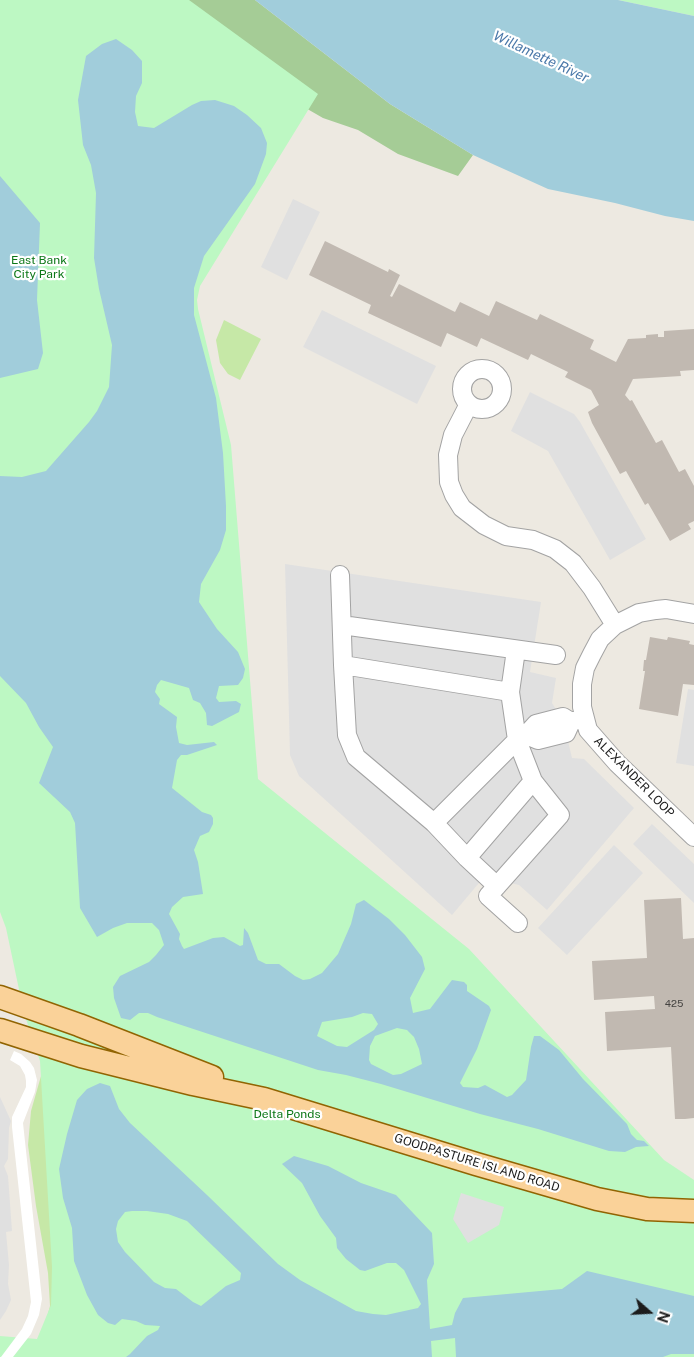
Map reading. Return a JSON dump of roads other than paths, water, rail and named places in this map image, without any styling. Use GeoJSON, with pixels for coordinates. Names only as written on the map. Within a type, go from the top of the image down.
{"type":"FeatureCollection","features":[{"type":"Feature","properties":{"kind":"main road","name":"GOODPASTURE ISLAND ROAD"},"geometry":{"type":"LineString","coordinates":[[0,997],[197,1070],[264,1098],[476,1164],[598,1199],[647,1209],[694,1211]]}},
{"type":"Feature","properties":{"kind":"main road","name":"GOODPASTURE ISLAND ROAD"},"geometry":{"type":"LineString","coordinates":[[0,1030],[81,1056],[193,1084],[264,1098]]}},
{"type":"Feature","properties":{"kind":"street"},"geometry":{"type":"LineString","coordinates":[[469,404],[453,435],[448,455],[449,482],[462,508],[484,525],[506,536],[533,540],[555,548],[573,563],[592,588],[615,625]]}},
{"type":"Feature","properties":{"kind":"street"},"geometry":{"type":"LineString","coordinates":[[340,575],[348,735],[356,757],[434,823],[497,886]]}},
{"type":"Feature","properties":{"kind":"street","name":"ALEXANDER LOOP"},"geometry":{"type":"LineString","coordinates":[[694,614],[666,609],[656,610],[639,613],[615,625],[600,639],[585,668],[582,684],[582,707],[578,720],[617,763],[694,837]]}},
{"type":"Feature","properties":{"kind":"street"},"geometry":{"type":"LineString","coordinates":[[342,625],[556,655]]}},
{"type":"Feature","properties":{"kind":"street"},"geometry":{"type":"LineString","coordinates":[[516,650],[510,692],[521,737],[533,781],[560,815],[488,896],[518,923]]}},
{"type":"Feature","properties":{"kind":"street"},"geometry":{"type":"LineString","coordinates":[[343,665],[510,692]]}},
{"type":"Feature","properties":{"kind":"street"},"geometry":{"type":"LineString","coordinates":[[521,737],[538,740],[566,733],[578,720]]}},
{"type":"Feature","properties":{"kind":"street"},"geometry":{"type":"LineString","coordinates":[[434,823],[521,737]]}},
{"type":"Feature","properties":{"kind":"street"},"geometry":{"type":"LineString","coordinates":[[467,858],[533,781]]}},
{"type":"Feature","properties":{"kind":"water","name":"Willamette River"},"geometry":{"type":"Polygon","coordinates":[[[255,0],[618,0],[694,16],[694,221],[548,189],[473,155],[390,104],[255,0]]]}},
{"type":"Feature","properties":{"kind":"water"},"geometry":{"type":"Polygon","coordinates":[[[116,39],[132,50],[142,61],[142,83],[136,96],[135,112],[138,126],[154,128],[192,105],[201,101],[215,100],[234,106],[247,115],[261,128],[267,143],[266,154],[255,184],[204,256],[194,288],[194,315],[216,398],[223,453],[226,506],[226,530],[220,550],[201,584],[199,602],[217,629],[238,652],[245,669],[243,678],[238,685],[219,686],[216,698],[219,702],[236,701],[241,704],[239,712],[212,726],[207,725],[206,713],[200,703],[193,700],[189,688],[161,680],[155,692],[160,699],[159,704],[177,717],[176,727],[179,743],[187,745],[214,742],[217,745],[187,755],[181,755],[177,760],[172,788],[202,812],[211,815],[213,818],[213,824],[209,832],[200,836],[194,850],[198,862],[203,894],[183,897],[172,907],[169,914],[180,934],[179,939],[182,946],[184,949],[213,938],[224,937],[240,946],[243,945],[244,928],[248,933],[258,960],[266,964],[279,964],[303,980],[310,979],[322,973],[338,954],[351,924],[356,904],[364,900],[389,919],[405,935],[422,957],[425,969],[410,998],[413,1013],[430,1009],[452,980],[464,982],[467,985],[467,991],[489,1006],[491,1010],[477,1049],[460,1083],[463,1087],[478,1088],[485,1085],[507,1097],[512,1095],[526,1080],[534,1036],[540,1036],[559,1050],[583,1079],[627,1124],[631,1134],[637,1140],[644,1141],[649,1146],[636,1147],[625,1152],[609,1151],[381,1084],[318,1070],[148,1013],[139,1013],[130,1020],[121,1018],[114,998],[113,987],[120,976],[149,962],[156,955],[164,945],[159,930],[152,923],[127,923],[97,937],[80,908],[75,823],[70,812],[39,783],[53,747],[26,703],[0,676],[0,476],[22,477],[46,471],[89,422],[109,387],[112,345],[94,258],[96,193],[91,165],[83,145],[78,100],[86,56],[102,44],[116,39]],[[363,1013],[352,1017],[322,1022],[317,1036],[337,1046],[347,1047],[374,1030],[378,1024],[372,1014],[363,1013]],[[397,1028],[375,1036],[370,1046],[369,1060],[371,1064],[393,1075],[401,1074],[422,1064],[414,1037],[407,1030],[397,1028]]]}},
{"type":"Feature","properties":{"kind":"water"},"geometry":{"type":"Polygon","coordinates":[[[0,176],[40,223],[37,300],[43,353],[38,369],[0,378],[0,176]]]}},
{"type":"Feature","properties":{"kind":"water"},"geometry":{"type":"Polygon","coordinates":[[[100,1083],[110,1086],[119,1109],[130,1123],[278,1264],[300,1280],[356,1311],[386,1315],[418,1308],[421,1304],[404,1270],[396,1263],[387,1263],[365,1271],[360,1270],[346,1259],[337,1248],[336,1238],[320,1216],[302,1183],[282,1164],[294,1156],[328,1166],[361,1183],[396,1195],[432,1233],[434,1264],[427,1280],[430,1329],[452,1325],[455,1313],[463,1298],[562,1289],[587,1271],[694,1296],[694,1354],[671,1354],[663,1357],[456,1357],[455,1338],[431,1341],[432,1357],[126,1357],[147,1336],[158,1330],[160,1326],[145,1325],[136,1321],[122,1319],[115,1325],[108,1323],[98,1315],[87,1295],[74,1261],[72,1228],[63,1198],[59,1169],[77,1100],[87,1089],[100,1083]],[[147,1211],[125,1212],[118,1221],[116,1229],[118,1242],[125,1252],[154,1282],[165,1288],[176,1289],[201,1306],[226,1286],[240,1280],[241,1273],[187,1221],[168,1214],[147,1211]]]}},
{"type":"Feature","properties":{"kind":"park label","name":"East Bank City Park"},"geometry":{"type":"Point","coordinates":[39,267]}},
{"type":"Feature","properties":{"kind":"park label","name":"Delta Ponds"},"geometry":{"type":"Point","coordinates":[287,1114]}}]}
